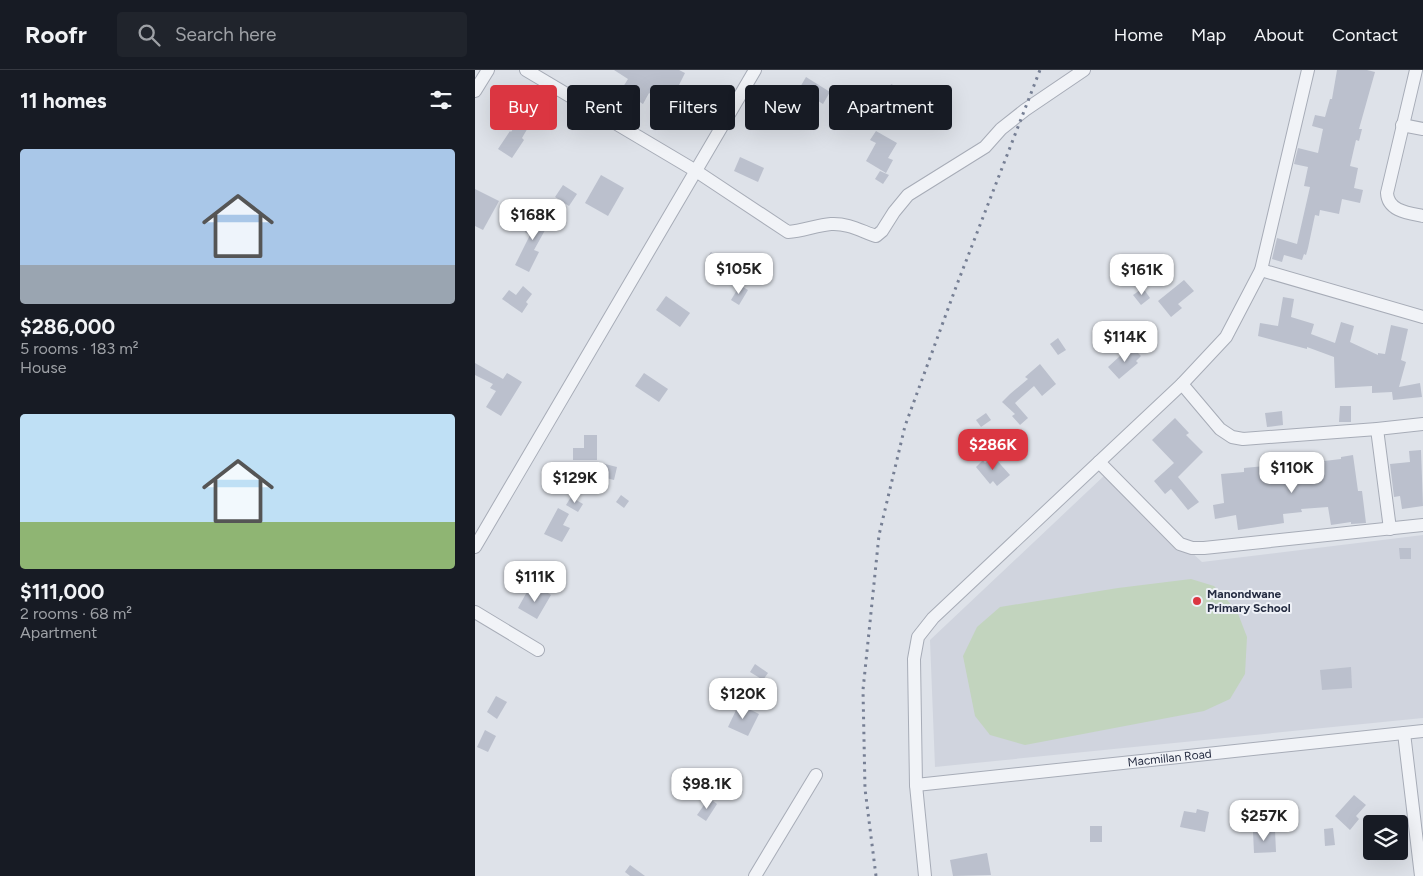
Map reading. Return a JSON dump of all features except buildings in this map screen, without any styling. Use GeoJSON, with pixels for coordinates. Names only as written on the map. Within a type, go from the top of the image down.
{"type":"FeatureCollection","features":[{"type":"Feature","properties":{"kind":"street"},"geometry":{"type":"LineString","coordinates":[[475,91],[488,70]]}},
{"type":"Feature","properties":{"kind":"street"},"geometry":{"type":"LineString","coordinates":[[526,70],[696,171],[788,232],[830,224],[850,225],[876,236],[882,231],[908,194],[985,147],[1001,129],[1025,110],[1084,70]]}},
{"type":"Feature","properties":{"kind":"street"},"geometry":{"type":"LineString","coordinates":[[475,548],[755,70]]}},
{"type":"Feature","properties":{"kind":"street"},"geometry":{"type":"LineString","coordinates":[[925,876],[916,785],[914,659],[918,637],[933,618],[1182,384],[1225,337],[1261,270],[1308,70]]}},
{"type":"Feature","properties":{"kind":"street"},"geometry":{"type":"LineString","coordinates":[[1416,70],[1387,193],[1388,200],[1397,208],[1423,216]]}},
{"type":"Feature","properties":{"kind":"street"},"geometry":{"type":"LineString","coordinates":[[1402,125],[1423,129]]}},
{"type":"Feature","properties":{"kind":"street"},"geometry":{"type":"LineString","coordinates":[[1261,270],[1423,317]]}},
{"type":"Feature","properties":{"kind":"street"},"geometry":{"type":"LineString","coordinates":[[1182,384],[1231,438],[1243,439],[1377,430],[1423,424]]}},
{"type":"Feature","properties":{"kind":"street"},"geometry":{"type":"LineString","coordinates":[[1377,430],[1390,529]]}},
{"type":"Feature","properties":{"kind":"street"},"geometry":{"type":"LineString","coordinates":[[1099,462],[1180,544],[1192,548],[1423,525]]}},
{"type":"Feature","properties":{"kind":"street"},"geometry":{"type":"LineString","coordinates":[[475,612],[537,650]]}},
{"type":"Feature","properties":{"kind":"street","name":"Macmillan Road"},"geometry":{"type":"LineString","coordinates":[[916,785],[1423,731]]}},
{"type":"Feature","properties":{"kind":"street"},"geometry":{"type":"LineString","coordinates":[[1404,733],[1421,876]]}},
{"type":"Feature","properties":{"kind":"street"},"geometry":{"type":"LineString","coordinates":[[755,876],[816,775]]}},
{"type":"Feature","properties":{"kind":"shaded area","name":"Manondwane Primary School"},"geometry":{"type":"Polygon","coordinates":[[[1106,474],[1202,562],[1423,535],[1423,718],[935,767],[930,640],[1106,474]]]}},
{"type":"Feature","properties":{"kind":"green space"},"geometry":{"type":"Polygon","coordinates":[[[1191,579],[1214,586],[1237,611],[1247,637],[1245,674],[1230,699],[1204,711],[1025,745],[990,735],[975,716],[963,656],[977,627],[1000,607],[1118,588],[1191,579]]]}},
{"type":"Feature","properties":{"kind":"railway"},"geometry":{"type":"LineString","coordinates":[[876,876],[865,789],[863,690],[879,535],[905,426],[956,287],[1040,70]]}},
{"type":"Feature","properties":{"kind":"place","name":"Manondwane Primary School"},"geometry":{"type":"Point","coordinates":[1197,601]}}]}
